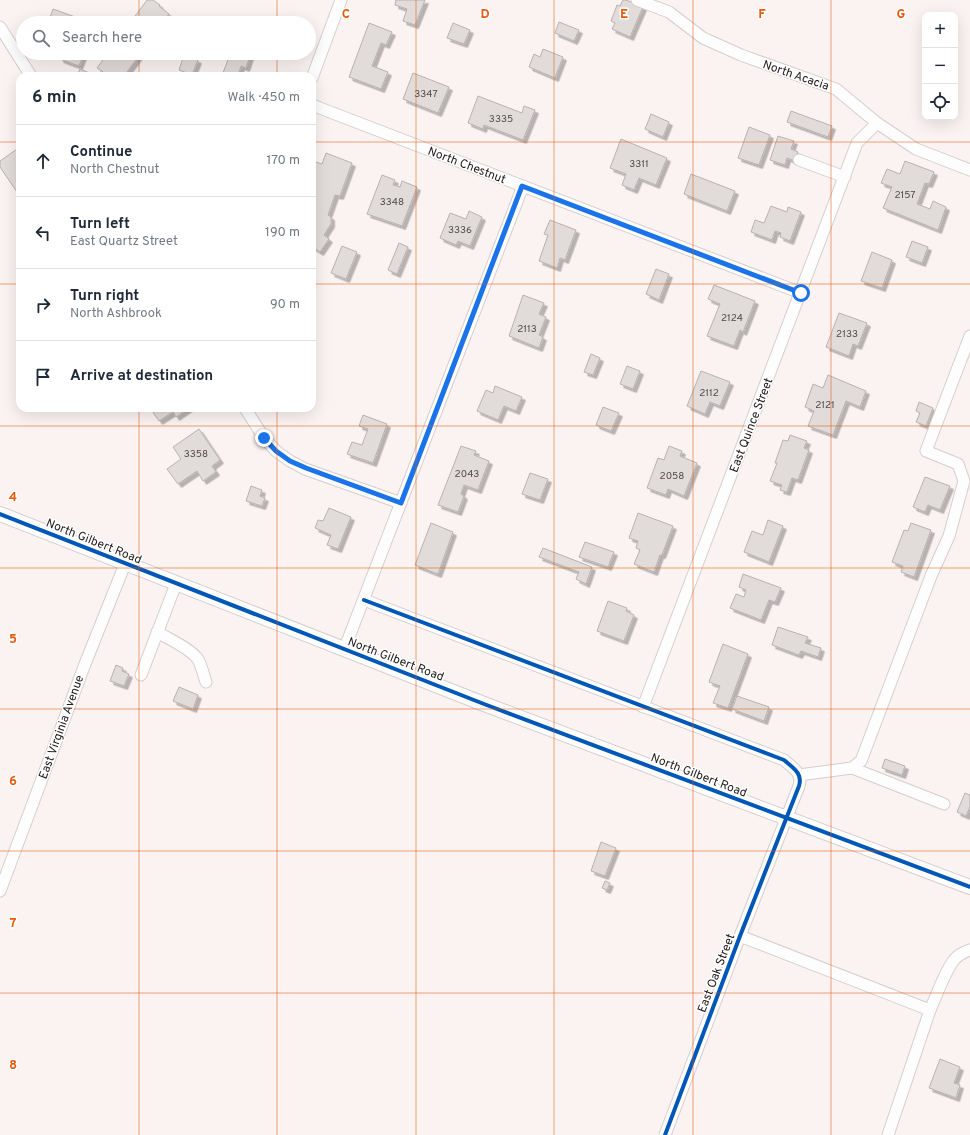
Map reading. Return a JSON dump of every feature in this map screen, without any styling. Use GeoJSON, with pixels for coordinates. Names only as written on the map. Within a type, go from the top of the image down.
{"type":"FeatureCollection","features":[{"type":"Feature","properties":{"kind":"main road","name":"North Gilbert Road"},"geometry":{"type":"LineString","coordinates":[[0,514],[344,650],[970,887]]}},
{"type":"Feature","properties":{"kind":"street"},"geometry":{"type":"LineString","coordinates":[[314,72],[341,0]]}},
{"type":"Feature","properties":{"kind":"street","name":"North Acacia"},"geometry":{"type":"LineString","coordinates":[[637,0],[669,12],[703,38],[741,55],[836,89],[877,123],[916,149],[970,170]]}},
{"type":"Feature","properties":{"kind":"street"},"geometry":{"type":"LineString","coordinates":[[0,28],[16,53]]}},
{"type":"Feature","properties":{"kind":"street"},"geometry":{"type":"LineString","coordinates":[[21,60],[28,72]]}},
{"type":"Feature","properties":{"kind":"street","name":"North Chestnut"},"geometry":{"type":"LineString","coordinates":[[316,107],[801,293]]}},
{"type":"Feature","properties":{"kind":"street","name":"East Quince Street"},"geometry":{"type":"LineString","coordinates":[[643,707],[857,143],[877,123]]}},
{"type":"Feature","properties":{"kind":"street"},"geometry":{"type":"LineString","coordinates":[[798,160],[845,177]]}},
{"type":"Feature","properties":{"kind":"street"},"geometry":{"type":"LineString","coordinates":[[344,650],[522,186]]}},
{"type":"Feature","properties":{"kind":"street"},"geometry":{"type":"LineString","coordinates":[[800,775],[852,768],[862,761],[931,576],[949,536],[964,481],[958,464],[926,451],[970,336]]}},
{"type":"Feature","properties":{"kind":"street"},"geometry":{"type":"LineString","coordinates":[[248,412],[264,438],[276,451],[290,461],[401,503]]}},
{"type":"Feature","properties":{"kind":"street","name":"East Virginia Avenue"},"geometry":{"type":"LineString","coordinates":[[0,891],[85,664],[125,564]]}},
{"type":"Feature","properties":{"kind":"street"},"geometry":{"type":"LineString","coordinates":[[141,675],[176,584]]}},
{"type":"Feature","properties":{"kind":"street"},"geometry":{"type":"LineString","coordinates":[[364,600],[784,760],[800,775],[800,782],[786,818]]}},
{"type":"Feature","properties":{"kind":"street"},"geometry":{"type":"LineString","coordinates":[[157,632],[181,646],[196,658],[201,665],[206,682]]}},
{"type":"Feature","properties":{"kind":"street"},"geometry":{"type":"LineString","coordinates":[[852,768],[944,804]]}},
{"type":"Feature","properties":{"kind":"street","name":"East Oak Street"},"geometry":{"type":"LineString","coordinates":[[665,1135],[786,818]]}},
{"type":"Feature","properties":{"kind":"street"},"geometry":{"type":"LineString","coordinates":[[740,936],[930,1010]]}},
{"type":"Feature","properties":{"kind":"street"},"geometry":{"type":"LineString","coordinates":[[888,1135],[930,1010],[954,960],[961,954],[970,950]]}},
{"type":"Feature","properties":{"kind":"building"},"geometry":{"type":"Polygon","coordinates":[[[147,0],[153,0],[169,14],[167,16],[135,16],[147,0]]]}},
{"type":"Feature","properties":{"kind":"building"},"geometry":{"type":"Polygon","coordinates":[[[396,0],[425,0],[415,25],[403,21],[407,9],[395,5],[396,0]]]}},
{"type":"Feature","properties":{"kind":"building"},"geometry":{"type":"Polygon","coordinates":[[[623,0],[643,7],[630,37],[612,29],[615,23],[611,21],[617,5],[620,6],[623,0]]]}},
{"type":"Feature","properties":{"kind":"building"},"geometry":{"type":"Polygon","coordinates":[[[53,9],[72,16],[50,16],[53,9]]]}},
{"type":"Feature","properties":{"kind":"building"},"geometry":{"type":"Polygon","coordinates":[[[559,22],[579,30],[574,41],[555,33],[559,22]]]}},
{"type":"Feature","properties":{"kind":"building"},"geometry":{"type":"Polygon","coordinates":[[[369,23],[392,32],[386,45],[381,43],[372,66],[388,72],[381,89],[349,77],[369,23]]]}},
{"type":"Feature","properties":{"kind":"building"},"geometry":{"type":"Polygon","coordinates":[[[453,23],[470,30],[464,44],[447,38],[453,23]]]}},
{"type":"Feature","properties":{"kind":"building"},"geometry":{"type":"Polygon","coordinates":[[[543,49],[563,57],[555,78],[529,67],[534,54],[540,57],[543,49]]]}},
{"type":"Feature","properties":{"kind":"building"},"geometry":{"type":"Polygon","coordinates":[[[63,60],[81,60],[79,66],[63,60]]]}},
{"type":"Feature","properties":{"kind":"building"},"geometry":{"type":"Polygon","coordinates":[[[103,60],[136,60],[127,72],[103,72],[97,68],[103,60]]]}},
{"type":"Feature","properties":{"kind":"building"},"geometry":{"type":"Polygon","coordinates":[[[182,60],[198,60],[193,72],[184,72],[179,70],[182,60]]]}},
{"type":"Feature","properties":{"kind":"building"},"geometry":{"type":"Polygon","coordinates":[[[228,60],[249,60],[246,68],[241,66],[239,72],[223,72],[228,60]]]}},
{"type":"Feature","properties":{"kind":"building"},"geometry":{"type":"Polygon","coordinates":[[[80,69],[87,72],[79,72],[80,69]]]}},
{"type":"Feature","properties":{"kind":"building"},"geometry":{"type":"Polygon","coordinates":[[[413,73],[449,87],[438,113],[403,99],[413,73]]]}},
{"type":"Feature","properties":{"kind":"building"},"geometry":{"type":"Polygon","coordinates":[[[478,96],[522,113],[524,106],[535,110],[523,140],[484,125],[483,129],[468,123],[478,96]]]}},
{"type":"Feature","properties":{"kind":"building"},"geometry":{"type":"Polygon","coordinates":[[[791,111],[832,126],[828,137],[787,122],[791,111]]]}},
{"type":"Feature","properties":{"kind":"building"},"geometry":{"type":"Polygon","coordinates":[[[651,114],[669,122],[663,137],[645,129],[651,114]]]}},
{"type":"Feature","properties":{"kind":"building"},"geometry":{"type":"Polygon","coordinates":[[[749,127],[770,135],[759,165],[738,158],[749,127]]]}},
{"type":"Feature","properties":{"kind":"building"},"geometry":{"type":"Polygon","coordinates":[[[778,136],[794,141],[791,149],[798,152],[795,161],[787,158],[785,165],[770,160],[778,136]]]}},
{"type":"Feature","properties":{"kind":"building"},"geometry":{"type":"Polygon","coordinates":[[[621,139],[667,158],[656,185],[639,178],[634,190],[622,185],[626,174],[610,168],[621,139]]]}},
{"type":"Feature","properties":{"kind":"building"},"geometry":{"type":"Polygon","coordinates":[[[16,150],[16,191],[0,167],[0,161],[16,150]]]}},
{"type":"Feature","properties":{"kind":"building"},"geometry":{"type":"Polygon","coordinates":[[[326,153],[352,163],[340,196],[335,195],[328,215],[331,217],[331,224],[324,235],[329,239],[320,252],[316,250],[316,162],[322,164],[326,153]]]}},
{"type":"Feature","properties":{"kind":"building"},"geometry":{"type":"Polygon","coordinates":[[[905,161],[934,172],[929,184],[925,183],[917,204],[930,209],[933,201],[946,207],[938,230],[883,208],[892,187],[881,183],[887,169],[900,174],[905,161]]]}},
{"type":"Feature","properties":{"kind":"building"},"geometry":{"type":"Polygon","coordinates":[[[691,174],[735,191],[727,211],[684,194],[691,174]]]}},
{"type":"Feature","properties":{"kind":"building"},"geometry":{"type":"Polygon","coordinates":[[[382,175],[395,180],[393,185],[400,187],[402,181],[417,187],[402,226],[367,214],[382,175]]]}},
{"type":"Feature","properties":{"kind":"building"},"geometry":{"type":"Polygon","coordinates":[[[771,206],[787,212],[788,207],[801,212],[790,241],[780,237],[781,233],[775,231],[772,240],[751,232],[755,220],[764,223],[771,206]]]}},
{"type":"Feature","properties":{"kind":"building"},"geometry":{"type":"Polygon","coordinates":[[[469,211],[482,217],[470,246],[458,241],[456,245],[440,238],[450,213],[466,219],[469,211]]]}},
{"type":"Feature","properties":{"kind":"building"},"geometry":{"type":"Polygon","coordinates":[[[550,220],[576,230],[565,260],[560,258],[557,268],[539,261],[548,235],[544,234],[550,220]]]}},
{"type":"Feature","properties":{"kind":"building"},"geometry":{"type":"Polygon","coordinates":[[[912,241],[928,247],[922,263],[906,257],[912,241]]]}},
{"type":"Feature","properties":{"kind":"building"},"geometry":{"type":"Polygon","coordinates":[[[399,243],[408,247],[397,274],[388,270],[399,243]]]}},
{"type":"Feature","properties":{"kind":"building"},"geometry":{"type":"Polygon","coordinates":[[[342,246],[357,252],[346,279],[331,273],[342,246]]]}},
{"type":"Feature","properties":{"kind":"building"},"geometry":{"type":"Polygon","coordinates":[[[872,252],[892,260],[882,288],[861,281],[872,252]]]}},
{"type":"Feature","properties":{"kind":"building"},"geometry":{"type":"Polygon","coordinates":[[[656,269],[669,274],[659,300],[646,294],[656,269]]]}},
{"type":"Feature","properties":{"kind":"building"},"geometry":{"type":"Polygon","coordinates":[[[714,285],[755,301],[743,332],[740,330],[734,346],[707,336],[720,304],[708,299],[714,285]]]}},
{"type":"Feature","properties":{"kind":"building"},"geometry":{"type":"Polygon","coordinates":[[[523,295],[544,303],[539,314],[546,317],[539,335],[543,337],[539,348],[509,336],[523,295]]]}},
{"type":"Feature","properties":{"kind":"building"},"geometry":{"type":"Polygon","coordinates":[[[839,313],[867,323],[858,346],[853,344],[849,356],[826,347],[839,313]]]}},
{"type":"Feature","properties":{"kind":"building"},"geometry":{"type":"Polygon","coordinates":[[[591,354],[600,358],[593,375],[584,372],[591,354]]]}},
{"type":"Feature","properties":{"kind":"building"},"geometry":{"type":"Polygon","coordinates":[[[627,366],[640,371],[633,389],[620,384],[627,366]]]}},
{"type":"Feature","properties":{"kind":"building"},"geometry":{"type":"Polygon","coordinates":[[[701,371],[730,382],[720,406],[710,402],[705,414],[687,406],[701,371]]]}},
{"type":"Feature","properties":{"kind":"building"},"geometry":{"type":"Polygon","coordinates":[[[828,375],[866,391],[860,407],[846,401],[833,435],[808,426],[814,411],[805,407],[813,384],[823,388],[828,375]]]}},
{"type":"Feature","properties":{"kind":"building"},"geometry":{"type":"Polygon","coordinates":[[[495,386],[522,397],[516,411],[504,406],[498,420],[477,411],[486,390],[493,393],[495,386]]]}},
{"type":"Feature","properties":{"kind":"building"},"geometry":{"type":"Polygon","coordinates":[[[919,402],[933,408],[926,426],[916,422],[920,413],[916,411],[919,402]]]}},
{"type":"Feature","properties":{"kind":"building"},"geometry":{"type":"Polygon","coordinates":[[[603,407],[619,413],[611,431],[596,425],[603,407]]]}},
{"type":"Feature","properties":{"kind":"building"},"geometry":{"type":"Polygon","coordinates":[[[153,412],[173,412],[159,421],[153,412]]]}},
{"type":"Feature","properties":{"kind":"building"},"geometry":{"type":"Polygon","coordinates":[[[173,412],[183,412],[176,417],[173,412]]]}},
{"type":"Feature","properties":{"kind":"building"},"geometry":{"type":"Polygon","coordinates":[[[363,415],[387,424],[373,463],[347,454],[352,442],[362,445],[368,429],[359,426],[363,415]]]}},
{"type":"Feature","properties":{"kind":"building"},"geometry":{"type":"Polygon","coordinates":[[[199,429],[220,460],[212,466],[216,472],[203,481],[197,471],[178,484],[167,469],[181,459],[173,447],[199,429]]]}},
{"type":"Feature","properties":{"kind":"building"},"geometry":{"type":"Polygon","coordinates":[[[790,435],[807,441],[804,448],[809,450],[798,480],[792,478],[787,492],[780,490],[782,485],[770,481],[777,463],[775,463],[783,440],[788,441],[790,435]]]}},
{"type":"Feature","properties":{"kind":"building"},"geometry":{"type":"Polygon","coordinates":[[[461,446],[476,451],[474,455],[489,461],[478,490],[464,485],[461,494],[464,496],[458,512],[438,505],[461,446]]]}},
{"type":"Feature","properties":{"kind":"building"},"geometry":{"type":"Polygon","coordinates":[[[669,446],[682,451],[680,456],[697,463],[684,496],[668,489],[666,495],[647,488],[658,458],[664,460],[669,446]]]}},
{"type":"Feature","properties":{"kind":"building"},"geometry":{"type":"Polygon","coordinates":[[[530,473],[548,479],[540,500],[522,494],[530,473]]]}},
{"type":"Feature","properties":{"kind":"building"},"geometry":{"type":"Polygon","coordinates":[[[925,477],[950,486],[940,510],[928,505],[925,512],[913,507],[925,477]]]}},
{"type":"Feature","properties":{"kind":"building"},"geometry":{"type":"Polygon","coordinates":[[[251,486],[262,490],[260,496],[265,498],[262,506],[246,501],[251,486]]]}},
{"type":"Feature","properties":{"kind":"building"},"geometry":{"type":"Polygon","coordinates":[[[329,508],[351,517],[338,549],[327,545],[331,535],[315,528],[318,520],[323,521],[329,508]]]}},
{"type":"Feature","properties":{"kind":"building"},"geometry":{"type":"Polygon","coordinates":[[[638,513],[673,526],[654,572],[634,564],[640,550],[636,548],[638,541],[629,538],[638,513]]]}},
{"type":"Feature","properties":{"kind":"building"},"geometry":{"type":"Polygon","coordinates":[[[768,520],[783,526],[769,562],[744,552],[752,531],[763,535],[768,520]]]}},
{"type":"Feature","properties":{"kind":"building"},"geometry":{"type":"Polygon","coordinates":[[[431,523],[453,532],[438,574],[415,565],[431,523]]]}},
{"type":"Feature","properties":{"kind":"building"},"geometry":{"type":"Polygon","coordinates":[[[911,523],[931,530],[914,577],[901,572],[903,566],[892,562],[904,530],[908,531],[911,523]]]}},
{"type":"Feature","properties":{"kind":"building"},"geometry":{"type":"Polygon","coordinates":[[[585,542],[614,552],[608,567],[579,557],[585,542]]]}},
{"type":"Feature","properties":{"kind":"building"},"geometry":{"type":"Polygon","coordinates":[[[543,548],[592,567],[586,584],[576,579],[579,572],[539,557],[543,548]]]}},
{"type":"Feature","properties":{"kind":"building"},"geometry":{"type":"Polygon","coordinates":[[[743,574],[781,588],[775,602],[769,600],[761,620],[730,608],[736,594],[744,597],[746,590],[739,587],[743,574]]]}},
{"type":"Feature","properties":{"kind":"building"},"geometry":{"type":"Polygon","coordinates":[[[608,601],[627,608],[626,611],[634,615],[624,641],[597,631],[608,601]]]}},
{"type":"Feature","properties":{"kind":"building"},"geometry":{"type":"Polygon","coordinates":[[[778,627],[808,637],[805,643],[821,648],[818,657],[801,651],[799,655],[772,645],[778,627]]]}},
{"type":"Feature","properties":{"kind":"building"},"geometry":{"type":"Polygon","coordinates":[[[723,644],[748,654],[728,708],[713,703],[720,686],[709,682],[723,644]]]}},
{"type":"Feature","properties":{"kind":"building"},"geometry":{"type":"Polygon","coordinates":[[[116,665],[123,668],[122,671],[129,674],[124,686],[110,681],[116,665]]]}},
{"type":"Feature","properties":{"kind":"building"},"geometry":{"type":"Polygon","coordinates":[[[179,687],[198,695],[193,709],[173,701],[179,687]]]}},
{"type":"Feature","properties":{"kind":"building"},"geometry":{"type":"Polygon","coordinates":[[[737,696],[769,707],[764,721],[732,709],[737,696]]]}},
{"type":"Feature","properties":{"kind":"building"},"geometry":{"type":"Polygon","coordinates":[[[885,759],[905,766],[902,775],[882,768],[885,759]]]}},
{"type":"Feature","properties":{"kind":"building"},"geometry":{"type":"Polygon","coordinates":[[[965,793],[970,795],[970,807],[966,816],[957,812],[965,793]]]}},
{"type":"Feature","properties":{"kind":"building"},"geometry":{"type":"Polygon","coordinates":[[[601,842],[616,848],[605,876],[591,871],[601,842]]]}},
{"type":"Feature","properties":{"kind":"building"},"geometry":{"type":"Polygon","coordinates":[[[605,881],[610,883],[607,890],[602,888],[605,881]]]}},
{"type":"Feature","properties":{"kind":"building"},"geometry":{"type":"Polygon","coordinates":[[[940,1059],[960,1067],[954,1083],[960,1085],[956,1098],[929,1088],[940,1059]]]}},
{"type":"Feature","properties":{"kind":"cycle path"},"geometry":{"type":"LineString","coordinates":[[0,514],[484,704],[970,887]]}},
{"type":"Feature","properties":{"kind":"cycle path"},"geometry":{"type":"LineString","coordinates":[[364,600],[784,760],[794,768],[798,774],[800,778],[799,786],[740,936],[665,1135]]}},
{"type":"Feature","properties":{"kind":"route"},"geometry":{"type":"LineString","coordinates":[[264,438],[276,451],[290,461],[401,503],[522,186],[801,293]]}}]}
